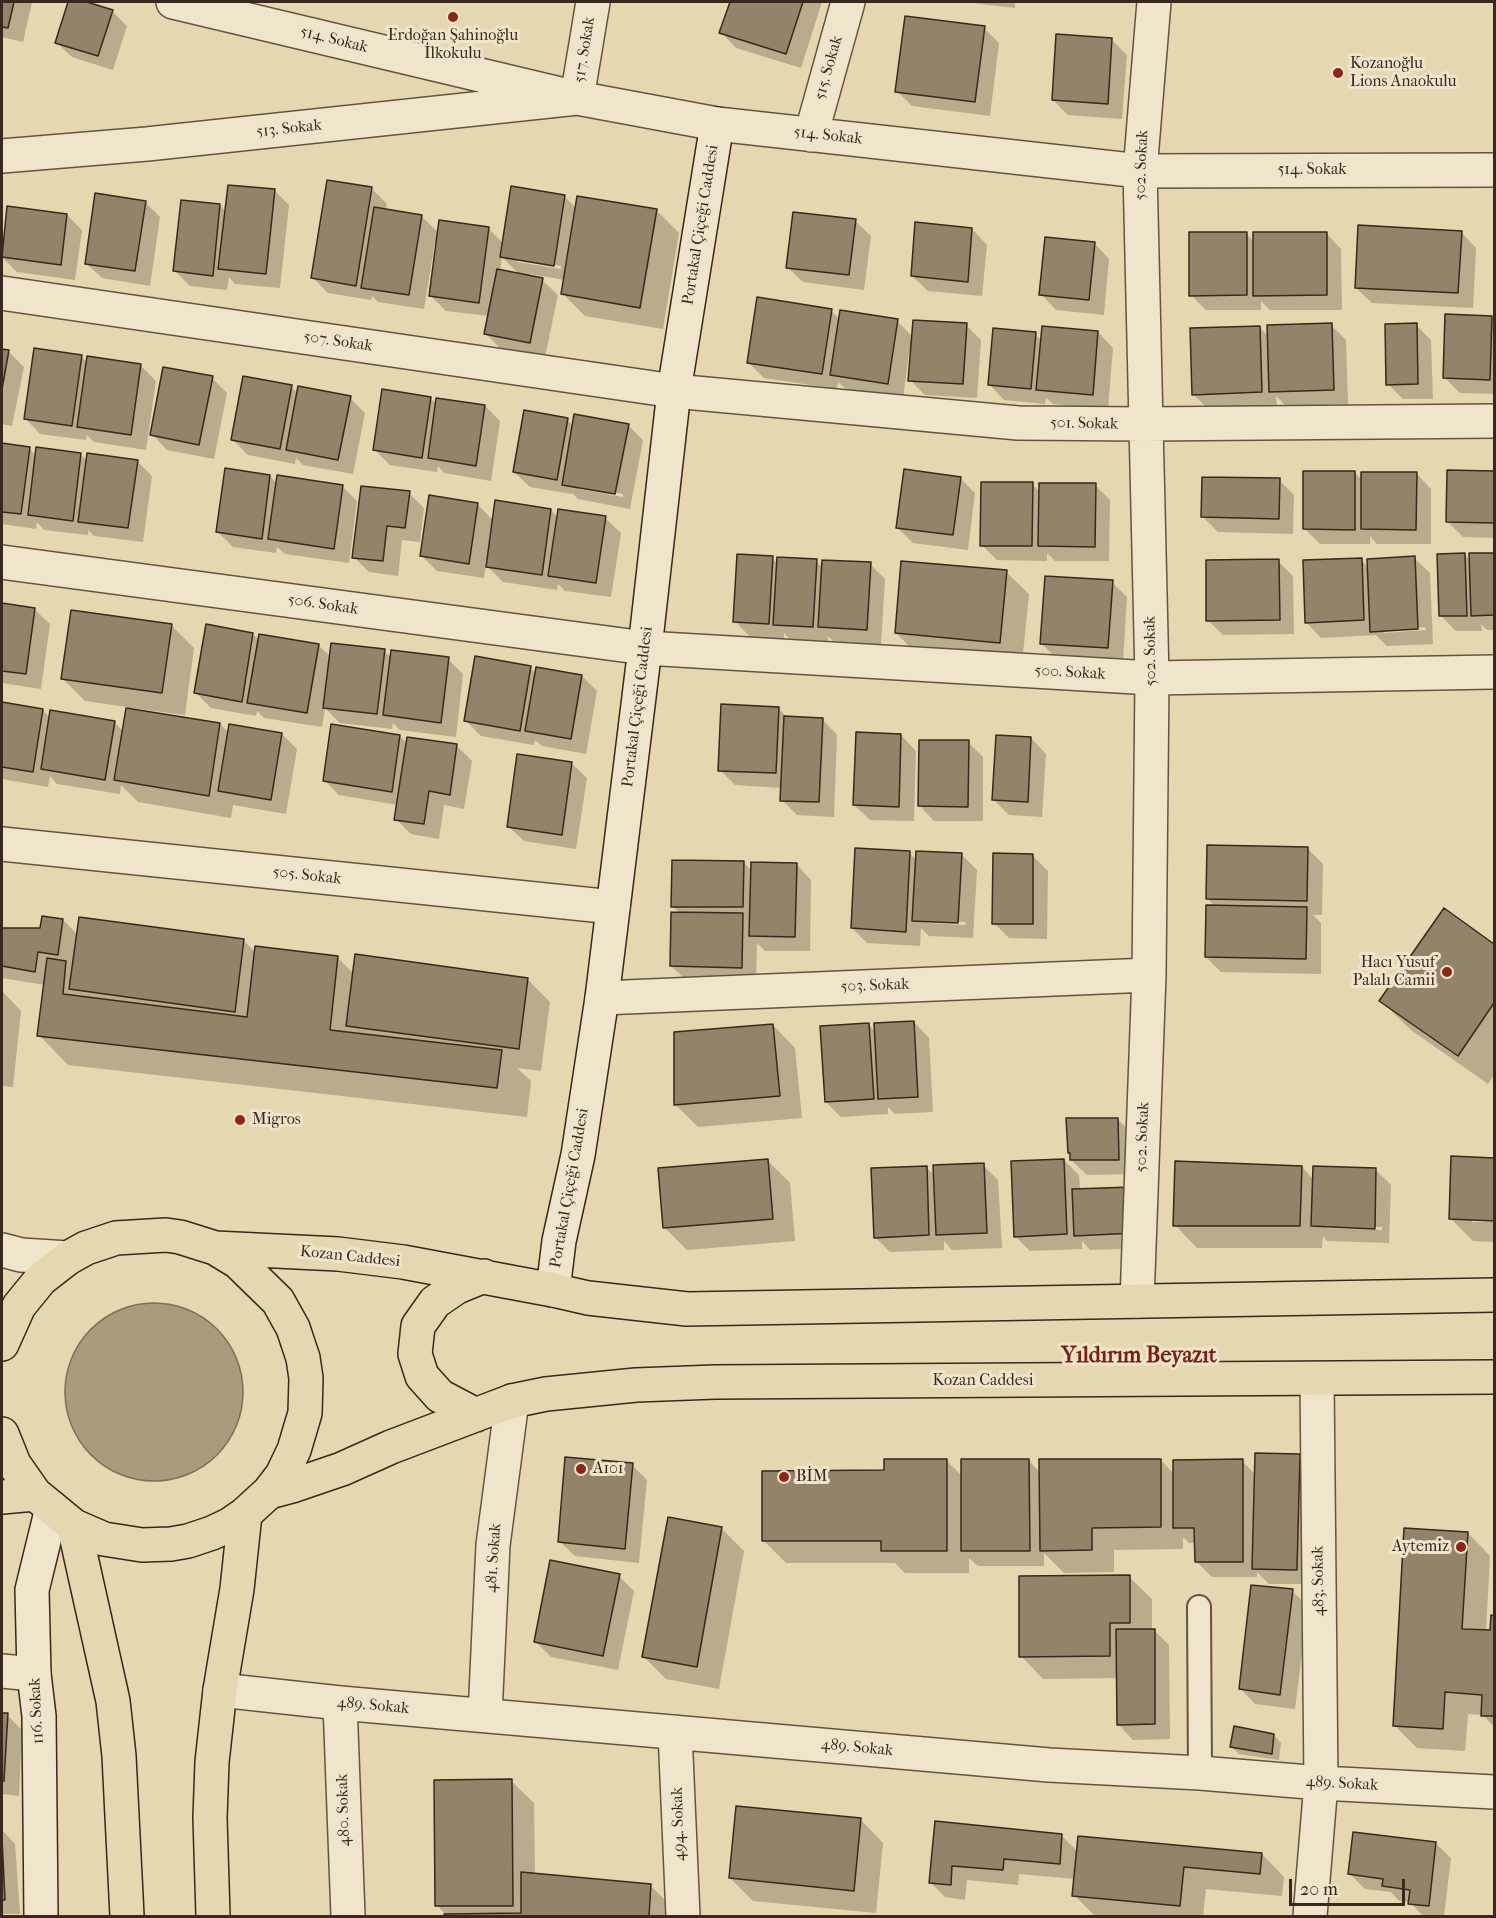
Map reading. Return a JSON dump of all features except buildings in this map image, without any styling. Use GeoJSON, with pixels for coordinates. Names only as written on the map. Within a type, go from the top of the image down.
{"type":"FeatureCollection","features":[{"type":"Feature","properties":{"kind":"highway"},"geometry":{"type":"LineString","coordinates":[[2,1344],[19,1306],[41,1280],[68,1258],[86,1248],[116,1238],[173,1236],[215,1248],[238,1262],[278,1301],[293,1328],[303,1358],[306,1378],[305,1413],[294,1450],[282,1475],[269,1492],[245,1514],[212,1533],[171,1544],[142,1545],[105,1539],[54,1509],[2,1497]]}},
{"type":"Feature","properties":{"kind":"highway","name":"Kozan Caddesi"},"geometry":{"type":"LineString","coordinates":[[215,1248],[338,1254],[403,1262],[588,1298],[687,1309],[1494,1296]]}},
{"type":"Feature","properties":{"kind":"highway"},"geometry":{"type":"LineString","coordinates":[[476,1415],[440,1396],[422,1376],[415,1354],[418,1326],[435,1302],[457,1287],[484,1276]]}},
{"type":"Feature","properties":{"kind":"highway"},"geometry":{"type":"LineString","coordinates":[[2,1289],[41,1280]]}},
{"type":"Feature","properties":{"kind":"highway","name":"Kozan Caddesi"},"geometry":{"type":"LineString","coordinates":[[269,1492],[342,1469],[391,1447],[512,1401],[546,1394],[614,1387],[715,1382],[1494,1377]]}},
{"type":"Feature","properties":{"kind":"highway"},"geometry":{"type":"LineString","coordinates":[[2,1434],[14,1464],[54,1509],[113,1701],[119,1756],[127,1917]]}},
{"type":"Feature","properties":{"kind":"highway"},"geometry":{"type":"LineString","coordinates":[[213,1917],[210,1818],[212,1762],[220,1690],[237,1588],[245,1514]]}},
{"type":"Feature","properties":{"kind":"street","name":"514. Sokak"},"geometry":{"type":"LineString","coordinates":[[173,2],[577,98],[717,124],[1140,171],[1494,170]]}},
{"type":"Feature","properties":{"kind":"street","name":"517. Sokak"},"geometry":{"type":"LineString","coordinates":[[577,98],[593,2]]}},
{"type":"Feature","properties":{"kind":"street","name":"515. Sokak"},"geometry":{"type":"LineString","coordinates":[[811,135],[848,2]]}},
{"type":"Feature","properties":{"kind":"street","name":"502. Sokak"},"geometry":{"type":"LineString","coordinates":[[1137,1301],[1149,975],[1152,678],[1140,171],[1154,2]]}},
{"type":"Feature","properties":{"kind":"street","name":"513. Sokak"},"geometry":{"type":"LineString","coordinates":[[2,156],[147,144],[577,98]]}},
{"type":"Feature","properties":{"kind":"street","name":"Portakal Çiçeği Caddesi"},"geometry":{"type":"LineString","coordinates":[[553,1290],[559,1241],[578,1155],[602,998],[674,391],[717,124]]}},
{"type":"Feature","properties":{"kind":"street","name":"507. Sokak"},"geometry":{"type":"LineString","coordinates":[[2,293],[674,391]]}},
{"type":"Feature","properties":{"kind":"street","name":"501. Sokak"},"geometry":{"type":"LineString","coordinates":[[674,391],[1018,423],[1494,421]]}},
{"type":"Feature","properties":{"kind":"street","name":"506. Sokak"},"geometry":{"type":"LineString","coordinates":[[2,562],[645,648]]}},
{"type":"Feature","properties":{"kind":"street","name":"500. Sokak"},"geometry":{"type":"LineString","coordinates":[[645,648],[1152,678],[1494,672]]}},
{"type":"Feature","properties":{"kind":"street","name":"505. Sokak"},"geometry":{"type":"LineString","coordinates":[[2,844],[613,907]]}},
{"type":"Feature","properties":{"kind":"street","name":"503. Sokak"},"geometry":{"type":"LineString","coordinates":[[602,998],[1149,975]]}},
{"type":"Feature","properties":{"kind":"street"},"geometry":{"type":"LineString","coordinates":[[2,1250],[21,1255],[68,1258]]}},
{"type":"Feature","properties":{"kind":"street","name":"483. Sokak"},"geometry":{"type":"LineString","coordinates":[[1310,1917],[1321,1783],[1317,1378]]}},
{"type":"Feature","properties":{"kind":"street","name":"481. Sokak"},"geometry":{"type":"LineString","coordinates":[[485,1715],[493,1545],[512,1401]]}},
{"type":"Feature","properties":{"kind":"street","name":"116. Sokak"},"geometry":{"type":"LineString","coordinates":[[41,1917],[39,1716],[34,1674],[32,1590],[54,1509]]}},
{"type":"Feature","properties":{"kind":"street"},"geometry":{"type":"LineString","coordinates":[[2,1671],[34,1674]]}},
{"type":"Feature","properties":{"kind":"street","name":"489. Sokak"},"geometry":{"type":"LineString","coordinates":[[220,1690],[340,1703],[1049,1765],[1494,1792]]}},
{"type":"Feature","properties":{"kind":"street","name":"480. Sokak"},"geometry":{"type":"LineString","coordinates":[[340,1703],[348,1917]]}},
{"type":"Feature","properties":{"kind":"street","name":"494. Sokak"},"geometry":{"type":"LineString","coordinates":[[675,1732],[683,1917]]}},
{"type":"Feature","properties":{"kind":"lane"},"geometry":{"type":"LineString","coordinates":[[1199,1607],[1200,1773]]}},
{"type":"Feature","properties":{"kind":"shaded area"},"geometry":{"type":"Polygon","coordinates":[[[154,1303],[188,1310],[217,1329],[236,1358],[243,1392],[236,1426],[217,1455],[188,1474],[154,1481],[120,1474],[91,1455],[72,1426],[65,1392],[72,1358],[91,1329],[120,1310],[154,1303]]]}},
{"type":"Feature","properties":{"kind":"place","name":"Erdoğan Şahinoğlu İlkokulu"},"geometry":{"type":"Point","coordinates":[453,17]}},
{"type":"Feature","properties":{"kind":"place","name":"Kozanoğlu Lions Anaokulu"},"geometry":{"type":"Point","coordinates":[1338,73]}},
{"type":"Feature","properties":{"kind":"place","name":"Hacı Yusuf Palalı Camii"},"geometry":{"type":"Point","coordinates":[1447,972]}},
{"type":"Feature","properties":{"kind":"place","name":"Migros"},"geometry":{"type":"Point","coordinates":[240,1120]}},
{"type":"Feature","properties":{"kind":"place","name":"A101"},"geometry":{"type":"Point","coordinates":[581,1469]}},
{"type":"Feature","properties":{"kind":"place","name":"BİM"},"geometry":{"type":"Point","coordinates":[784,1477]}},
{"type":"Feature","properties":{"kind":"place","name":"Aytemiz"},"geometry":{"type":"Point","coordinates":[1461,1547]}},
{"type":"Feature","properties":{"kind":"district","name":"Yıldırım Beyazıt"},"geometry":{"type":"Point","coordinates":[1139,1357]}}]}
